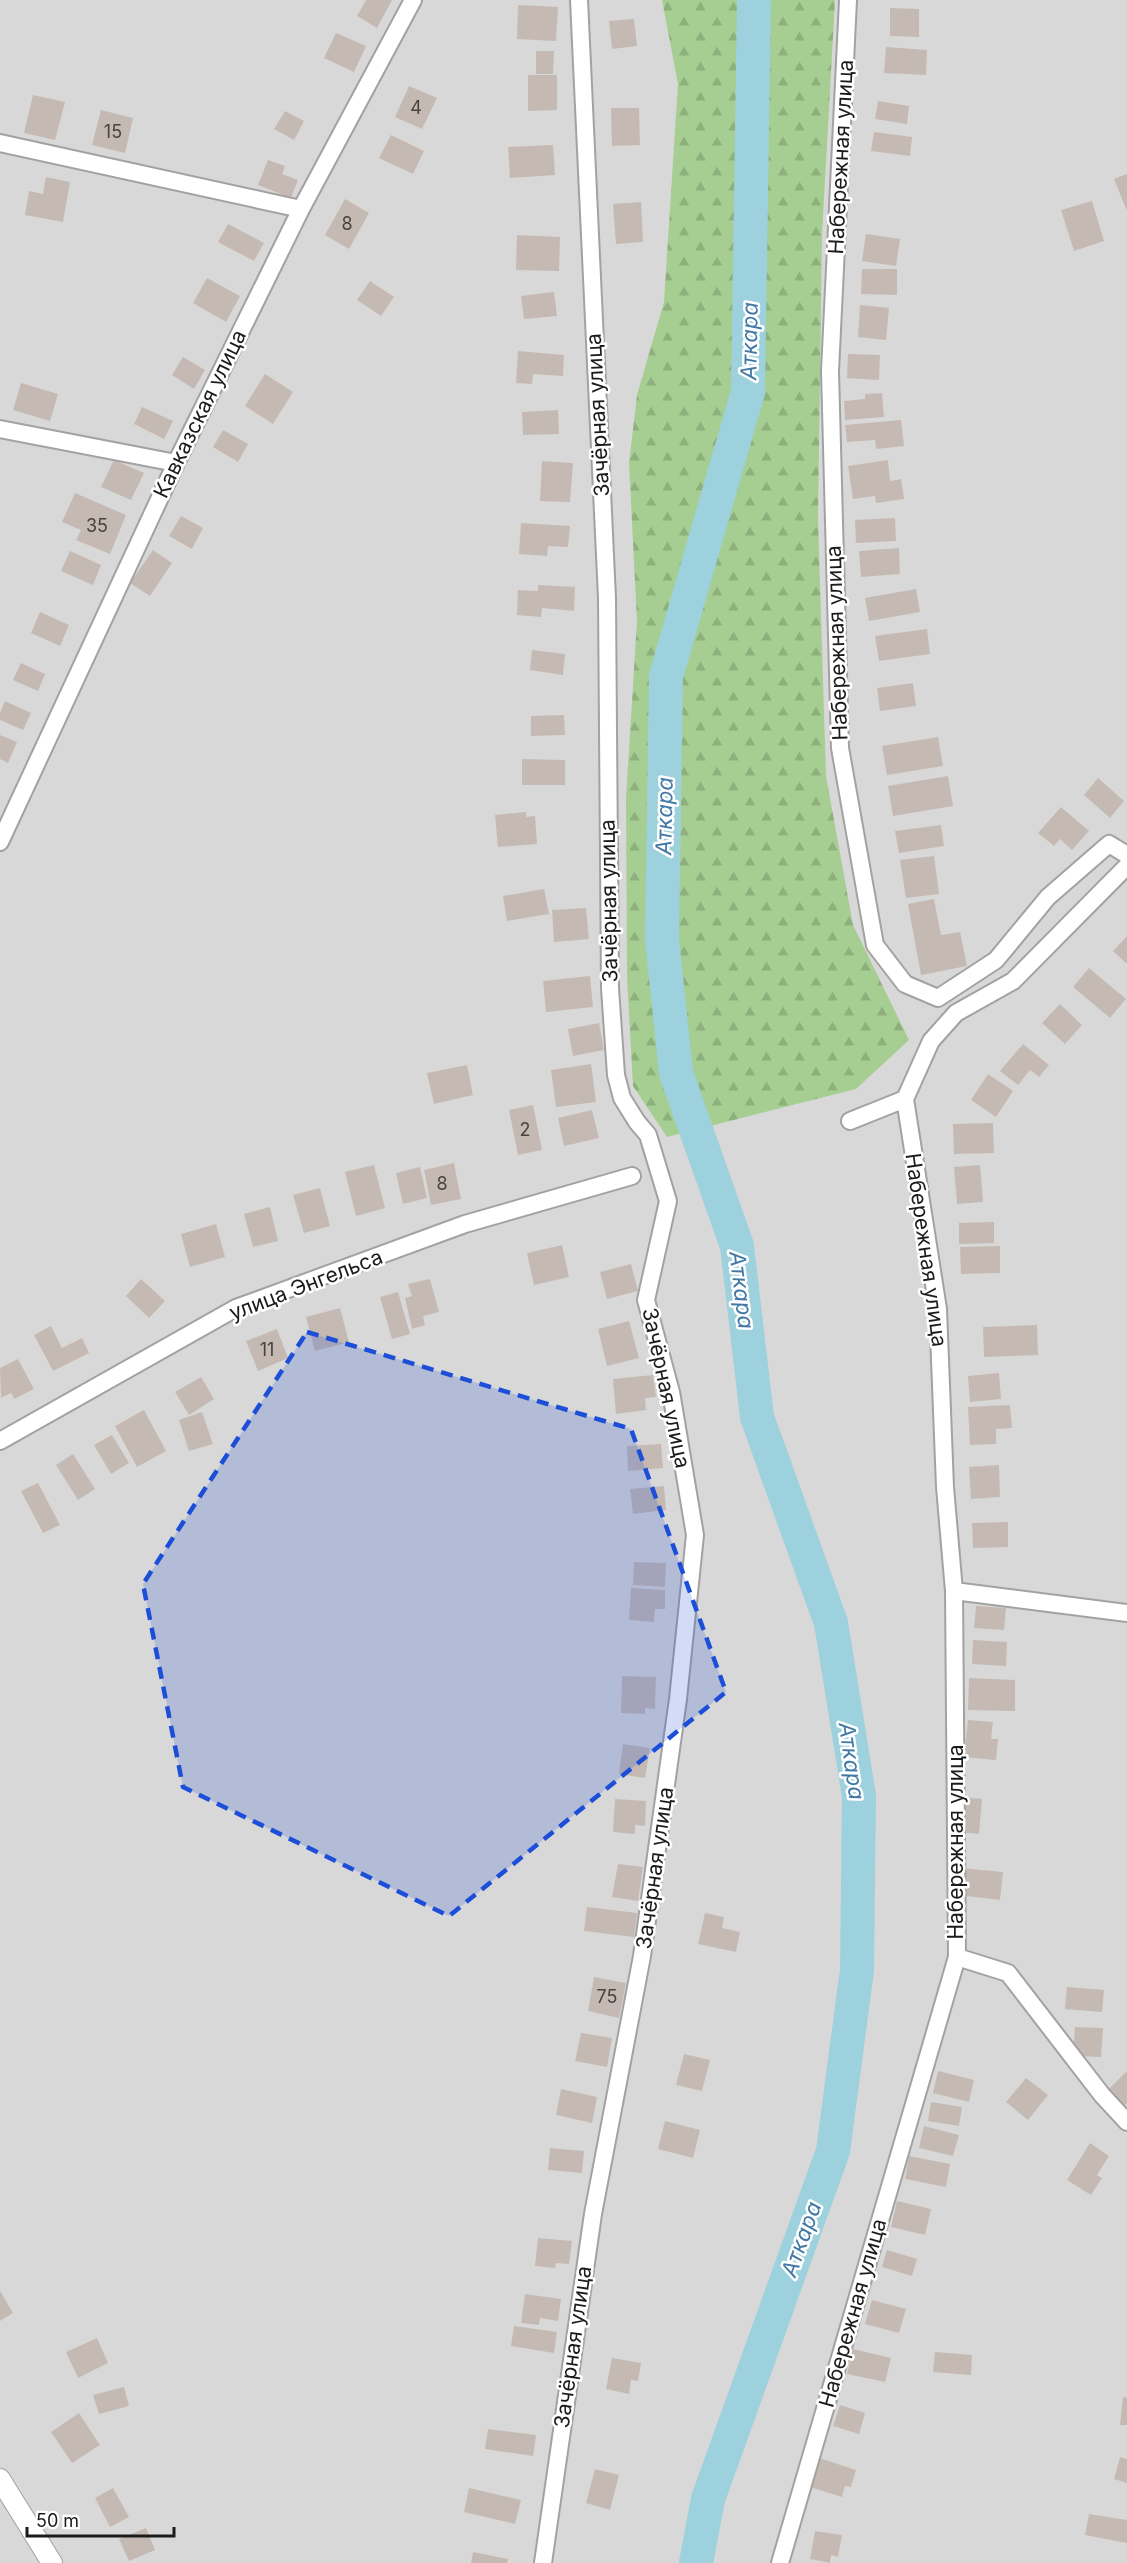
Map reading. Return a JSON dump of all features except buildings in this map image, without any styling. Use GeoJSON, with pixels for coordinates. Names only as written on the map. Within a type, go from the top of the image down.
{"type":"FeatureCollection","features":[{"type":"Feature","properties":{"kind":"street","name":"Кавказская улица"},"geometry":{"type":"LineString","coordinates":[[2,839],[56,718],[176,463],[301,209],[414,0]]}},
{"type":"Feature","properties":{"kind":"street","name":"Зачёрная улица"},"geometry":{"type":"LineString","coordinates":[[543,2563],[592,2214],[642,1956],[678,1699],[695,1535],[671,1392],[646,1300],[668,1201],[648,1135],[622,1098],[614,1054],[610,988],[606,598],[579,0]]}},
{"type":"Feature","properties":{"kind":"street","name":"Набережная улица"},"geometry":{"type":"LineString","coordinates":[[848,0],[830,370],[840,748],[875,945],[905,984],[938,998],[996,960],[1048,897],[1109,844],[1127,855]]}},
{"type":"Feature","properties":{"kind":"street"},"geometry":{"type":"LineString","coordinates":[[0,143],[301,209]]}},
{"type":"Feature","properties":{"kind":"street"},"geometry":{"type":"LineString","coordinates":[[0,429],[176,463]]}},
{"type":"Feature","properties":{"kind":"street"},"geometry":{"type":"LineString","coordinates":[[850,1121],[905,1099],[931,1041],[956,1012],[1013,981],[1127,866]]}},
{"type":"Feature","properties":{"kind":"street","name":"Набережная улица"},"geometry":{"type":"LineString","coordinates":[[780,2563],[957,1957],[954,1591],[945,1486],[938,1309],[905,1099]]}},
{"type":"Feature","properties":{"kind":"street","name":"улица Энгельса"},"geometry":{"type":"LineString","coordinates":[[0,1441],[236,1308],[465,1224],[632,1176]]}},
{"type":"Feature","properties":{"kind":"street"},"geometry":{"type":"LineString","coordinates":[[954,1591],[1127,1613]]}},
{"type":"Feature","properties":{"kind":"street"},"geometry":{"type":"LineString","coordinates":[[957,1957],[1008,1973],[1102,2096],[1127,2122]]}},
{"type":"Feature","properties":{"kind":"street"},"geometry":{"type":"LineString","coordinates":[[0,2479],[52,2563]]}},
{"type":"Feature","properties":{"kind":"highlighted area"},"geometry":{"type":"Polygon","coordinates":[[[307,1332],[631,1429],[726,1692],[449,1916],[183,1787],[143,1584],[307,1332]]]}},
{"type":"Feature","properties":{"kind":"shaded area"},"geometry":{"type":"Polygon","coordinates":[[[0,0],[1127,0],[1127,2563],[0,2563],[0,0]]]}},
{"type":"Feature","properties":{"kind":"green space"},"geometry":{"type":"Polygon","coordinates":[[[662,0],[835,0],[822,235],[818,520],[826,776],[853,925],[909,1040],[856,1089],[667,1137],[633,1086],[627,977],[626,798],[637,621],[629,463],[637,395],[664,302],[678,84],[662,0]]]}},
{"type":"Feature","properties":{"kind":"waterway","name":"Аткара"},"geometry":{"type":"LineString","coordinates":[[696,2563],[708,2499],[833,2151],[857,1970],[859,1796],[831,1623],[757,1417],[737,1246],[676,1073],[662,939],[666,676],[748,392],[754,0]]}}]}
